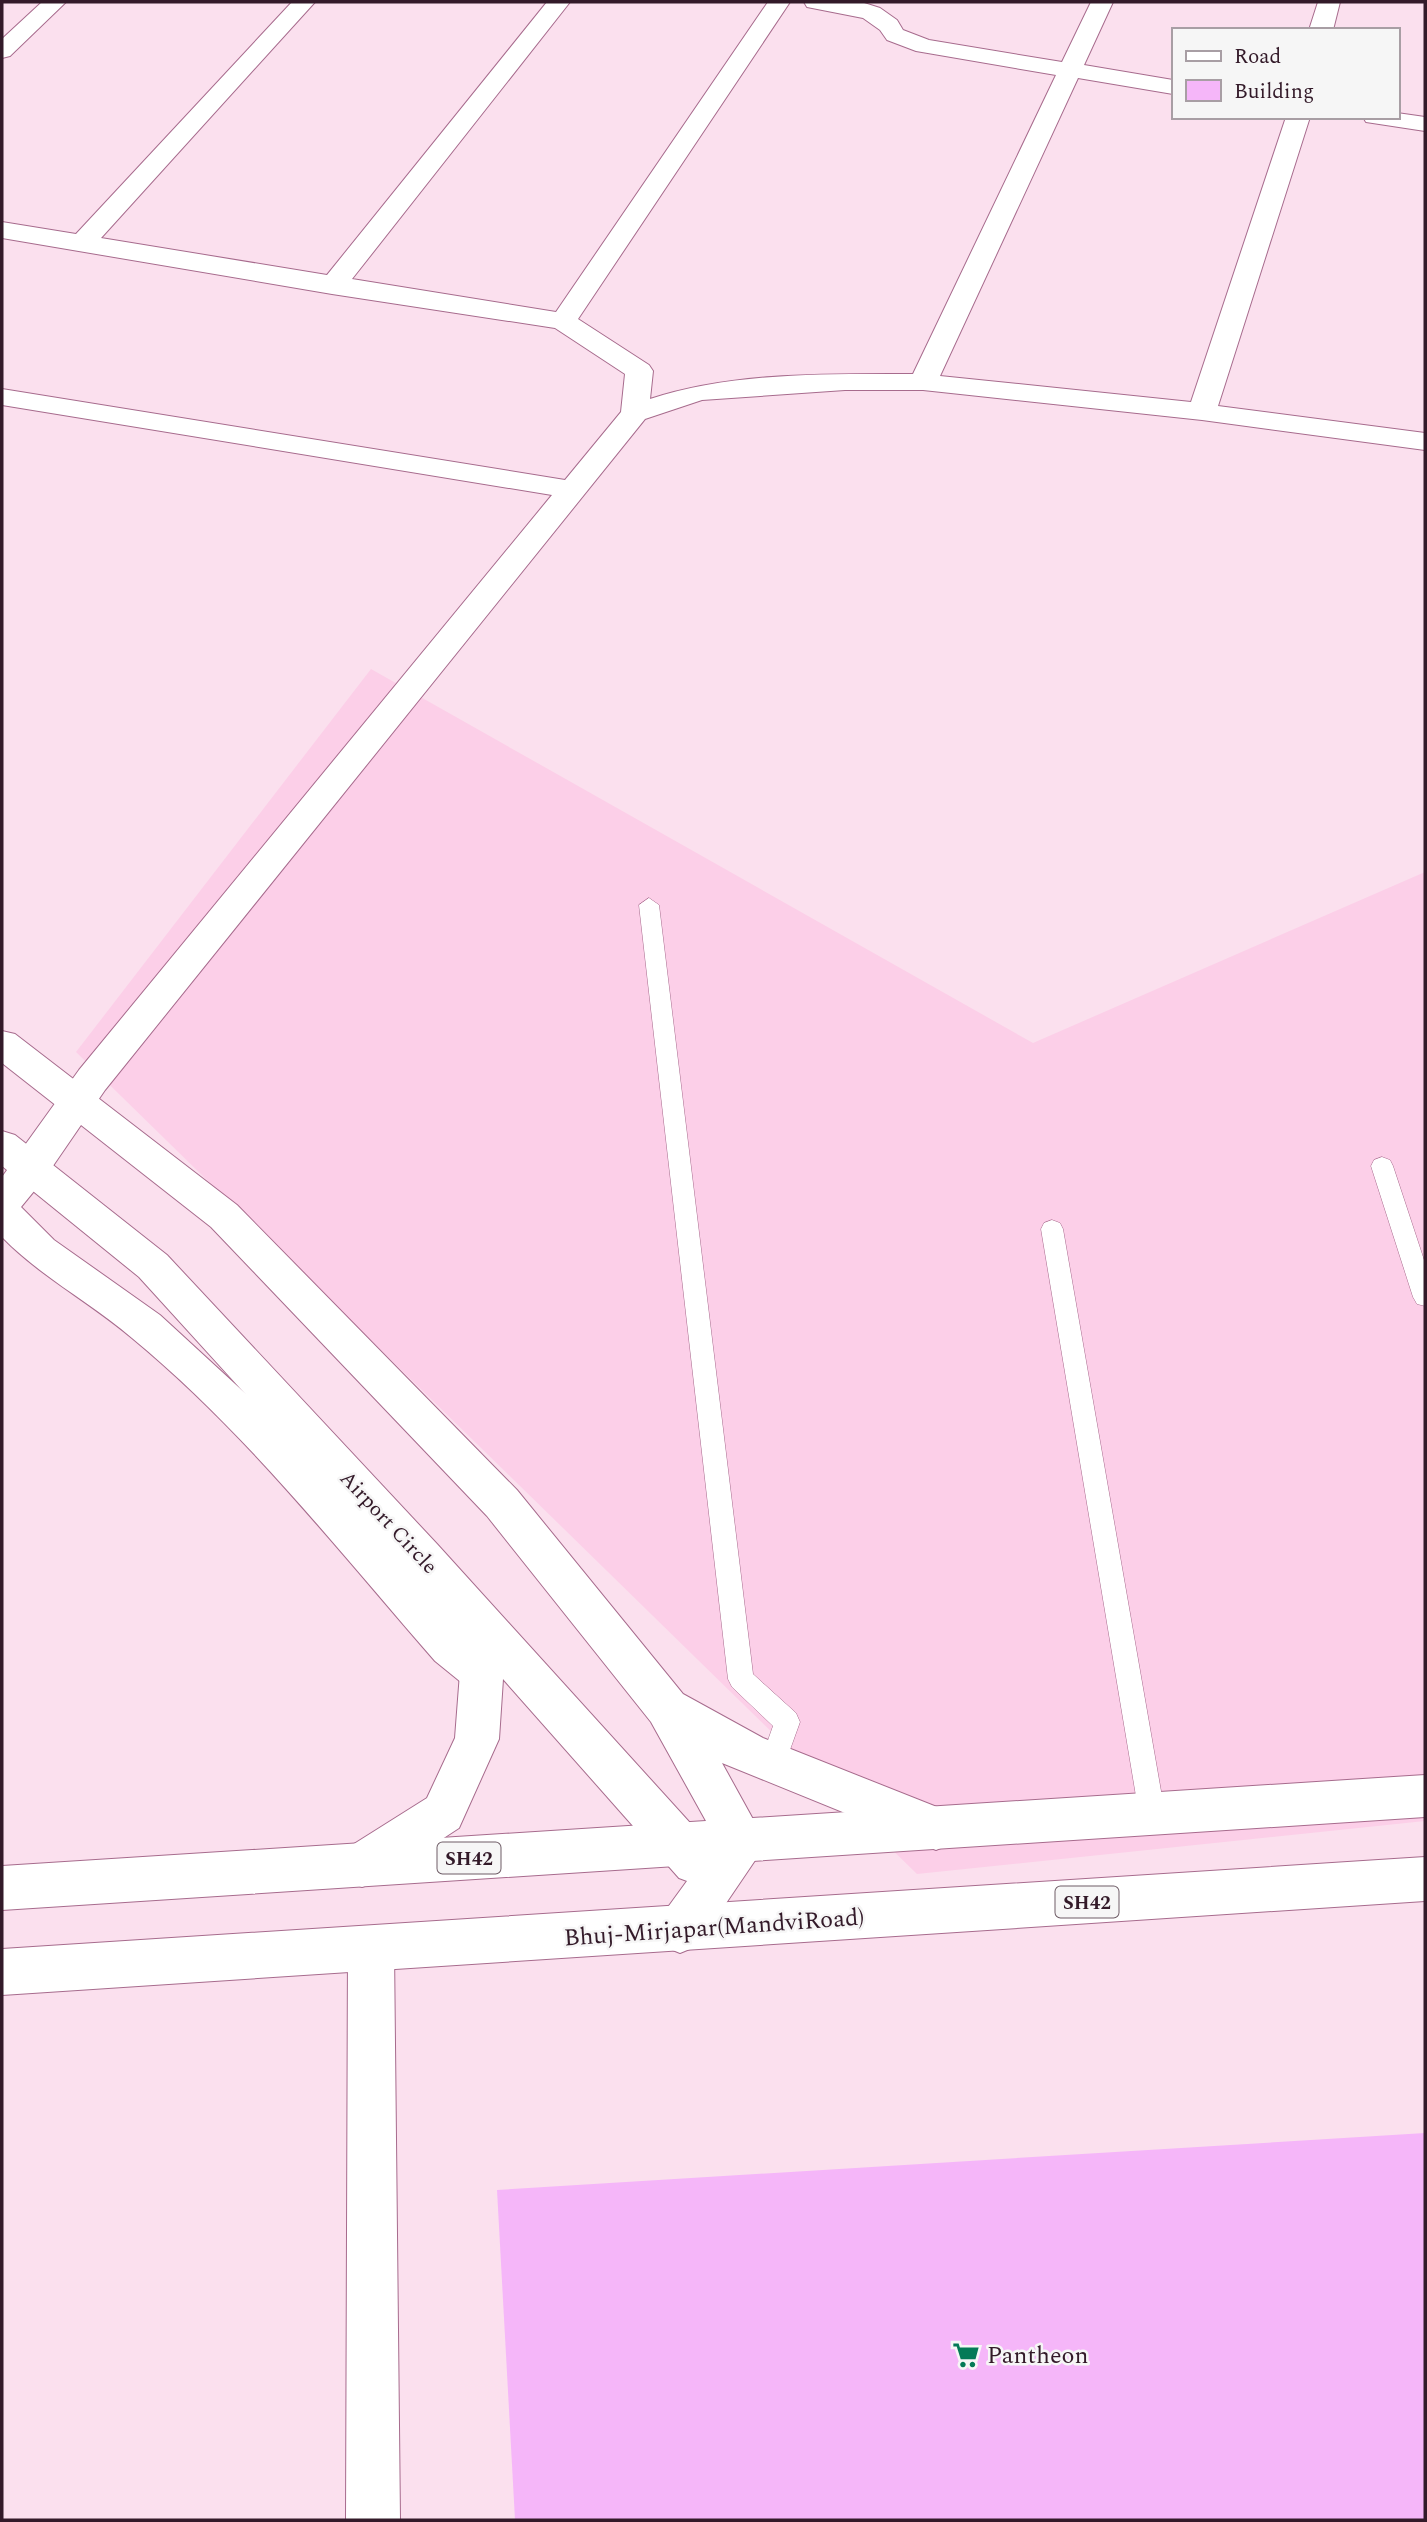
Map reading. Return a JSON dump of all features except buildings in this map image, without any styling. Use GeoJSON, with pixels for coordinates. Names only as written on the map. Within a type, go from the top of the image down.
{"type":"FeatureCollection","features":[{"type":"Feature","properties":{"kind":"street"},"geometry":{"type":"LineString","coordinates":[[2,51],[55,2]]}},
{"type":"Feature","properties":{"kind":"street"},"geometry":{"type":"LineString","coordinates":[[81,244],[304,2]]}},
{"type":"Feature","properties":{"kind":"street"},"geometry":{"type":"LineString","coordinates":[[332,286],[559,2]]}},
{"type":"Feature","properties":{"kind":"street"},"geometry":{"type":"LineString","coordinates":[[563,321],[779,2]]}},
{"type":"Feature","properties":{"kind":"street"},"geometry":{"type":"LineString","coordinates":[[816,2],[875,14],[888,21],[895,35],[904,41],[1172,86]]}},
{"type":"Feature","properties":{"kind":"street"},"geometry":{"type":"LineString","coordinates":[[923,382],[1102,2]]}},
{"type":"Feature","properties":{"kind":"street"},"geometry":{"type":"LineString","coordinates":[[1322,28],[1329,2]]}},
{"type":"Feature","properties":{"kind":"street"},"geometry":{"type":"LineString","coordinates":[[1202,412],[1297,119]]}},
{"type":"Feature","properties":{"kind":"street"},"geometry":{"type":"LineString","coordinates":[[1390,119],[1425,124]]}},
{"type":"Feature","properties":{"kind":"street"},"geometry":{"type":"LineString","coordinates":[[2,230],[332,286],[563,321],[639,371],[635,413]]}},
{"type":"Feature","properties":{"kind":"street"},"geometry":{"type":"LineString","coordinates":[[2,1203],[16,1157],[78,1103],[100,1069],[635,413],[699,392],[845,382],[923,382],[1202,412],[1425,441]]}},
{"type":"Feature","properties":{"kind":"street"},"geometry":{"type":"LineString","coordinates":[[2,397],[573,489]]}},
{"type":"Feature","properties":{"kind":"street"},"geometry":{"type":"LineString","coordinates":[[2,1044],[233,1226],[502,1503],[667,1708],[742,1842],[680,1930]]}},
{"type":"Feature","properties":{"kind":"street","name":"Airport Circle"},"geometry":{"type":"LineString","coordinates":[[16,1157],[153,1266],[471,1612],[681,1845],[749,1925]]}},
{"type":"Feature","properties":{"kind":"street"},"geometry":{"type":"LineString","coordinates":[[2,1213],[40,1251],[146,1326],[257,1429],[450,1647],[482,1672]]}},
{"type":"Feature","properties":{"kind":"street"},"geometry":{"type":"LineString","coordinates":[[362,1865],[443,1813],[477,1739],[482,1672],[471,1612]]}},
{"type":"Feature","properties":{"kind":"street"},"geometry":{"type":"LineString","coordinates":[[667,1708],[747,1753],[936,1828]]}},
{"type":"Feature","properties":{"kind":"street","name":"SH42"},"geometry":{"type":"LineString","coordinates":[[2,1888],[1425,1796]]}},
{"type":"Feature","properties":{"kind":"street","name":"Bhuj-Mirjapar(MandviRoad)"},"geometry":{"type":"LineString","coordinates":[[2,1972],[680,1930],[1425,1879]]}},
{"type":"Feature","properties":{"kind":"street"},"geometry":{"type":"LineString","coordinates":[[371,1949],[373,2520]]}},
{"type":"Feature","properties":{"kind":"lane"},"geometry":{"type":"LineString","coordinates":[[649,905],[741,1679],[787,1722],[773,1763]]}},
{"type":"Feature","properties":{"kind":"lane"},"geometry":{"type":"LineString","coordinates":[[1382,1166],[1425,1297]]}},
{"type":"Feature","properties":{"kind":"lane"},"geometry":{"type":"LineString","coordinates":[[1052,1229],[1152,1814]]}},
{"type":"Feature","properties":{"kind":"shaded area"},"geometry":{"type":"Polygon","coordinates":[[[371,669],[1033,1043],[1425,872],[1425,1821],[917,1874],[76,1052],[371,669]]]}},
{"type":"Feature","properties":{"kind":"place","name":"Pantheon"},"geometry":{"type":"Point","coordinates":[966,2355]}}]}
